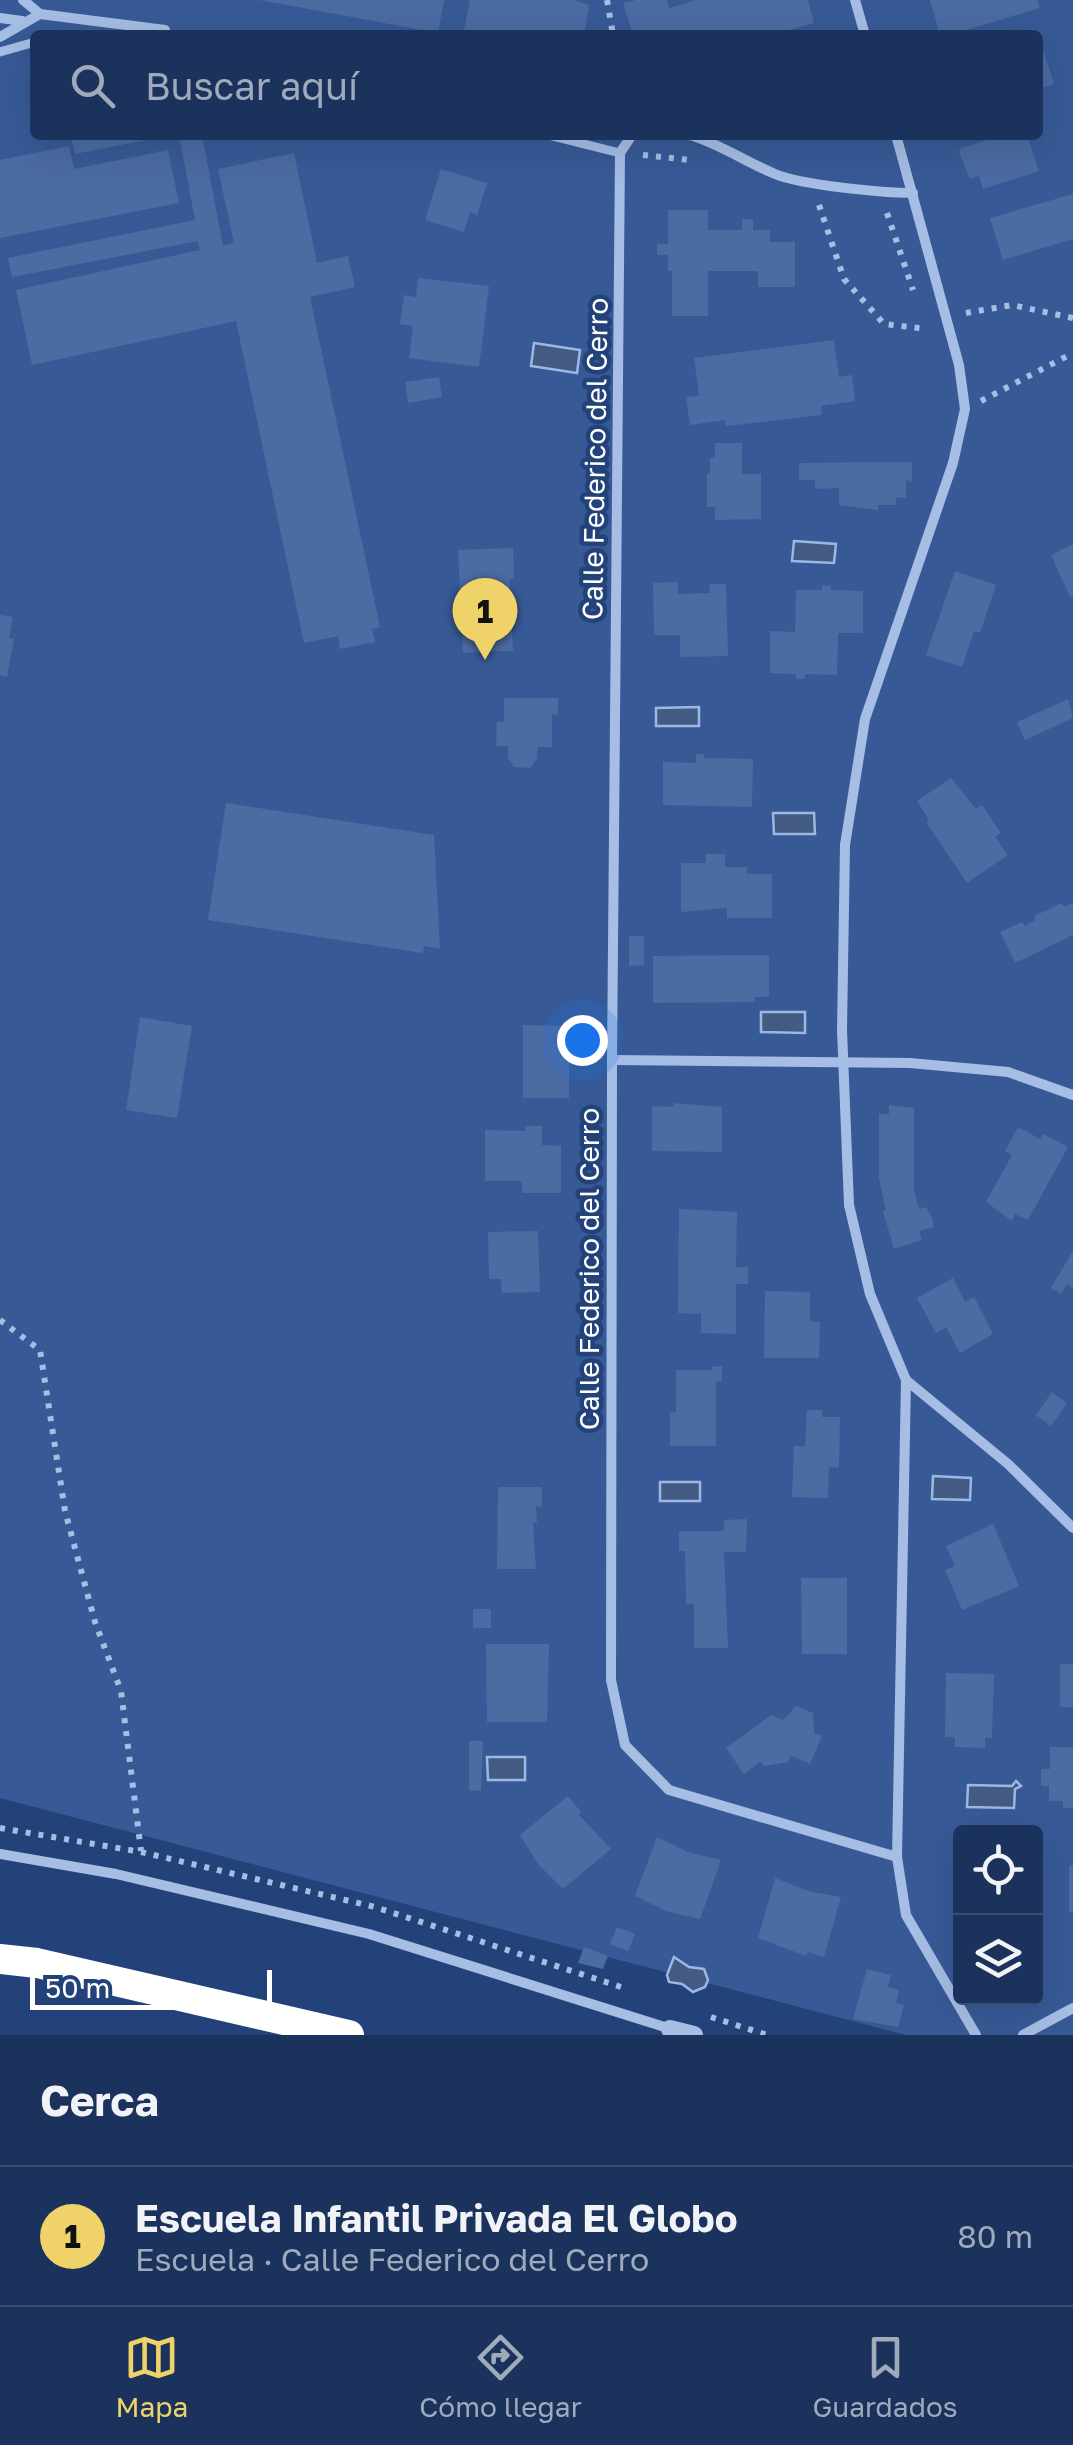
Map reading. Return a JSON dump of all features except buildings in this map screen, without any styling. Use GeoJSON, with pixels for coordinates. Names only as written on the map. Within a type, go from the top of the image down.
{"type":"FeatureCollection","features":[{"type":"Feature","properties":{"kind":"highway"},"geometry":{"type":"LineString","coordinates":[[0,1958],[37,1963],[349,2035]]}},
{"type":"Feature","properties":{"kind":"street"},"geometry":{"type":"LineString","coordinates":[[23,0],[40,14]]}},
{"type":"Feature","properties":{"kind":"street"},"geometry":{"type":"LineString","coordinates":[[855,0],[864,30]]}},
{"type":"Feature","properties":{"kind":"street"},"geometry":{"type":"LineString","coordinates":[[0,37],[40,14],[165,30]]}},
{"type":"Feature","properties":{"kind":"street"},"geometry":{"type":"LineString","coordinates":[[0,18],[23,21]]}},
{"type":"Feature","properties":{"kind":"street"},"geometry":{"type":"LineString","coordinates":[[0,52],[30,43]]}},
{"type":"Feature","properties":{"kind":"street"},"geometry":{"type":"LineString","coordinates":[[568,140],[620,153],[629,140]]}},
{"type":"Feature","properties":{"kind":"street"},"geometry":{"type":"LineString","coordinates":[[705,140],[779,176],[889,193],[913,193]]}},
{"type":"Feature","properties":{"kind":"street"},"geometry":{"type":"LineString","coordinates":[[897,140],[959,366],[964,409],[953,463],[865,720],[845,844],[843,1060],[848,1205],[870,1294],[906,1380],[896,1856],[906,1915],[976,2035]]}},
{"type":"Feature","properties":{"kind":"street","name":"Calle Federico del Cerro"},"geometry":{"type":"LineString","coordinates":[[620,153],[612,1060],[612,1680],[625,1745],[669,1790],[896,1856]]}},
{"type":"Feature","properties":{"kind":"street"},"geometry":{"type":"LineString","coordinates":[[612,1060],[843,1060],[1008,1072],[1073,1094]]}},
{"type":"Feature","properties":{"kind":"street"},"geometry":{"type":"LineString","coordinates":[[906,1380],[1008,1464],[1073,1528]]}},
{"type":"Feature","properties":{"kind":"street"},"geometry":{"type":"LineString","coordinates":[[0,1854],[116,1874],[368,1934],[694,2035]]}},
{"type":"Feature","properties":{"kind":"street"},"geometry":{"type":"LineString","coordinates":[[1023,2035],[1073,2008]]}},
{"type":"Feature","properties":{"kind":"path"},"geometry":{"type":"LineString","coordinates":[[607,0],[612,30]]}},
{"type":"Feature","properties":{"kind":"path"},"geometry":{"type":"LineString","coordinates":[[620,153],[684,158],[704,164]]}},
{"type":"Feature","properties":{"kind":"path"},"geometry":{"type":"LineString","coordinates":[[835,204],[817,200],[844,279],[884,324],[926,330],[946,317],[1012,306],[1073,318]]}},
{"type":"Feature","properties":{"kind":"path"},"geometry":{"type":"LineString","coordinates":[[872,210],[890,214],[915,296]]}},
{"type":"Feature","properties":{"kind":"path"},"geometry":{"type":"LineString","coordinates":[[920,313],[926,330]]}},
{"type":"Feature","properties":{"kind":"path"},"geometry":{"type":"LineString","coordinates":[[964,409],[1073,353]]}},
{"type":"Feature","properties":{"kind":"path"},"geometry":{"type":"LineString","coordinates":[[0,1320],[40,1350],[65,1512],[95,1622],[121,1691],[142,1852]]}},
{"type":"Feature","properties":{"kind":"shaded area"},"geometry":{"type":"Polygon","coordinates":[[[0,0],[1073,0],[1073,2035],[906,2035],[0,1798],[0,0]]]}},
{"type":"Feature","properties":{"kind":"shaded area"},"geometry":{"type":"Polygon","coordinates":[[[534,343],[580,350],[577,373],[531,366],[534,343]]]}},
{"type":"Feature","properties":{"kind":"shaded area"},"geometry":{"type":"Polygon","coordinates":[[[794,541],[836,544],[834,563],[792,561],[794,541]]]}},
{"type":"Feature","properties":{"kind":"shaded area"},"geometry":{"type":"Polygon","coordinates":[[[699,707],[699,726],[656,726],[656,708],[699,707]]]}},
{"type":"Feature","properties":{"kind":"shaded area"},"geometry":{"type":"Polygon","coordinates":[[[773,813],[814,813],[815,834],[774,834],[773,813]]]}},
{"type":"Feature","properties":{"kind":"shaded area"},"geometry":{"type":"Polygon","coordinates":[[[761,1012],[805,1012],[805,1033],[761,1032],[761,1012]]]}},
{"type":"Feature","properties":{"kind":"shaded area"},"geometry":{"type":"Polygon","coordinates":[[[933,1476],[971,1478],[970,1500],[932,1499],[933,1476]]]}},
{"type":"Feature","properties":{"kind":"shaded area"},"geometry":{"type":"Polygon","coordinates":[[[660,1482],[700,1482],[700,1501],[660,1501],[660,1482]]]}},
{"type":"Feature","properties":{"kind":"shaded area"},"geometry":{"type":"Polygon","coordinates":[[[487,1757],[525,1757],[525,1780],[488,1780],[487,1757]]]}},
{"type":"Feature","properties":{"kind":"shaded area"},"geometry":{"type":"Polygon","coordinates":[[[1016,1781],[1021,1786],[1015,1789],[1014,1808],[967,1807],[968,1785],[1012,1786],[1016,1781]]]}},
{"type":"Feature","properties":{"kind":"shaded area"},"geometry":{"type":"Polygon","coordinates":[[[674,1957],[689,1967],[704,1969],[708,1980],[705,1987],[693,1992],[682,1984],[669,1982],[667,1975],[674,1957]]]}},
{"type":"Feature","properties":{"kind":"place","name":"Escuela Infantil Privada El Globo"},"geometry":{"type":"Point","coordinates":[485,660]}}]}
